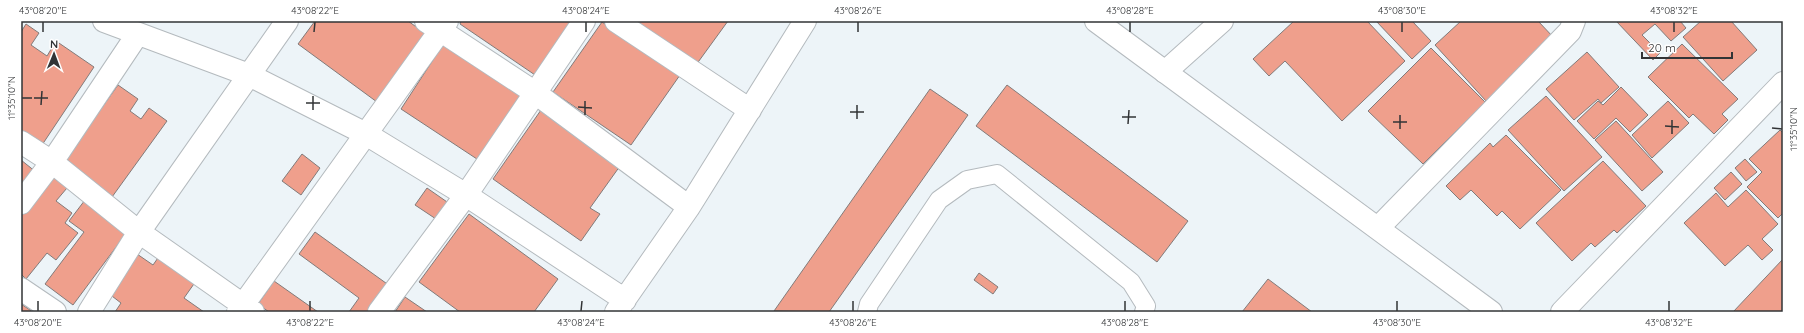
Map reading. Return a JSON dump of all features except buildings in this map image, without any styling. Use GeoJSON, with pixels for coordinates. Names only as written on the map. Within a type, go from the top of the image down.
{"type":"FeatureCollection","features":[{"type":"Feature","properties":{"kind":"street"},"geometry":{"type":"LineString","coordinates":[[104,21],[137,35],[249,76],[366,134],[466,195],[620,306],[689,207],[803,22]]}},
{"type":"Feature","properties":{"kind":"street"},"geometry":{"type":"LineString","coordinates":[[89,312],[139,232],[287,21]]}},
{"type":"Feature","properties":{"kind":"street"},"geometry":{"type":"LineString","coordinates":[[379,312],[466,195],[534,92],[584,21]]}},
{"type":"Feature","properties":{"kind":"street"},"geometry":{"type":"LineString","coordinates":[[616,21],[750,110]]}},
{"type":"Feature","properties":{"kind":"street"},"geometry":{"type":"LineString","coordinates":[[1096,21],[1491,312]]}},
{"type":"Feature","properties":{"kind":"street"},"geometry":{"type":"LineString","coordinates":[[1165,72],[1222,21]]}},
{"type":"Feature","properties":{"kind":"street"},"geometry":{"type":"LineString","coordinates":[[1378,228],[1570,31],[1574,21]]}},
{"type":"Feature","properties":{"kind":"street"},"geometry":{"type":"LineString","coordinates":[[21,142],[52,162],[139,232],[244,310],[366,134],[438,24],[534,92],[689,207]]}},
{"type":"Feature","properties":{"kind":"street"},"geometry":{"type":"LineString","coordinates":[[21,203],[52,162],[137,35]]}},
{"type":"Feature","properties":{"kind":"street"},"geometry":{"type":"LineString","coordinates":[[1562,312],[1783,83]]}},
{"type":"Feature","properties":{"kind":"street"},"geometry":{"type":"LineString","coordinates":[[21,289],[55,312]]}},
{"type":"Feature","properties":{"kind":"lane"},"geometry":{"type":"LineString","coordinates":[[867,312],[869,304],[939,200],[967,180],[997,174],[1131,282],[1146,306],[1144,312]]}}]}
